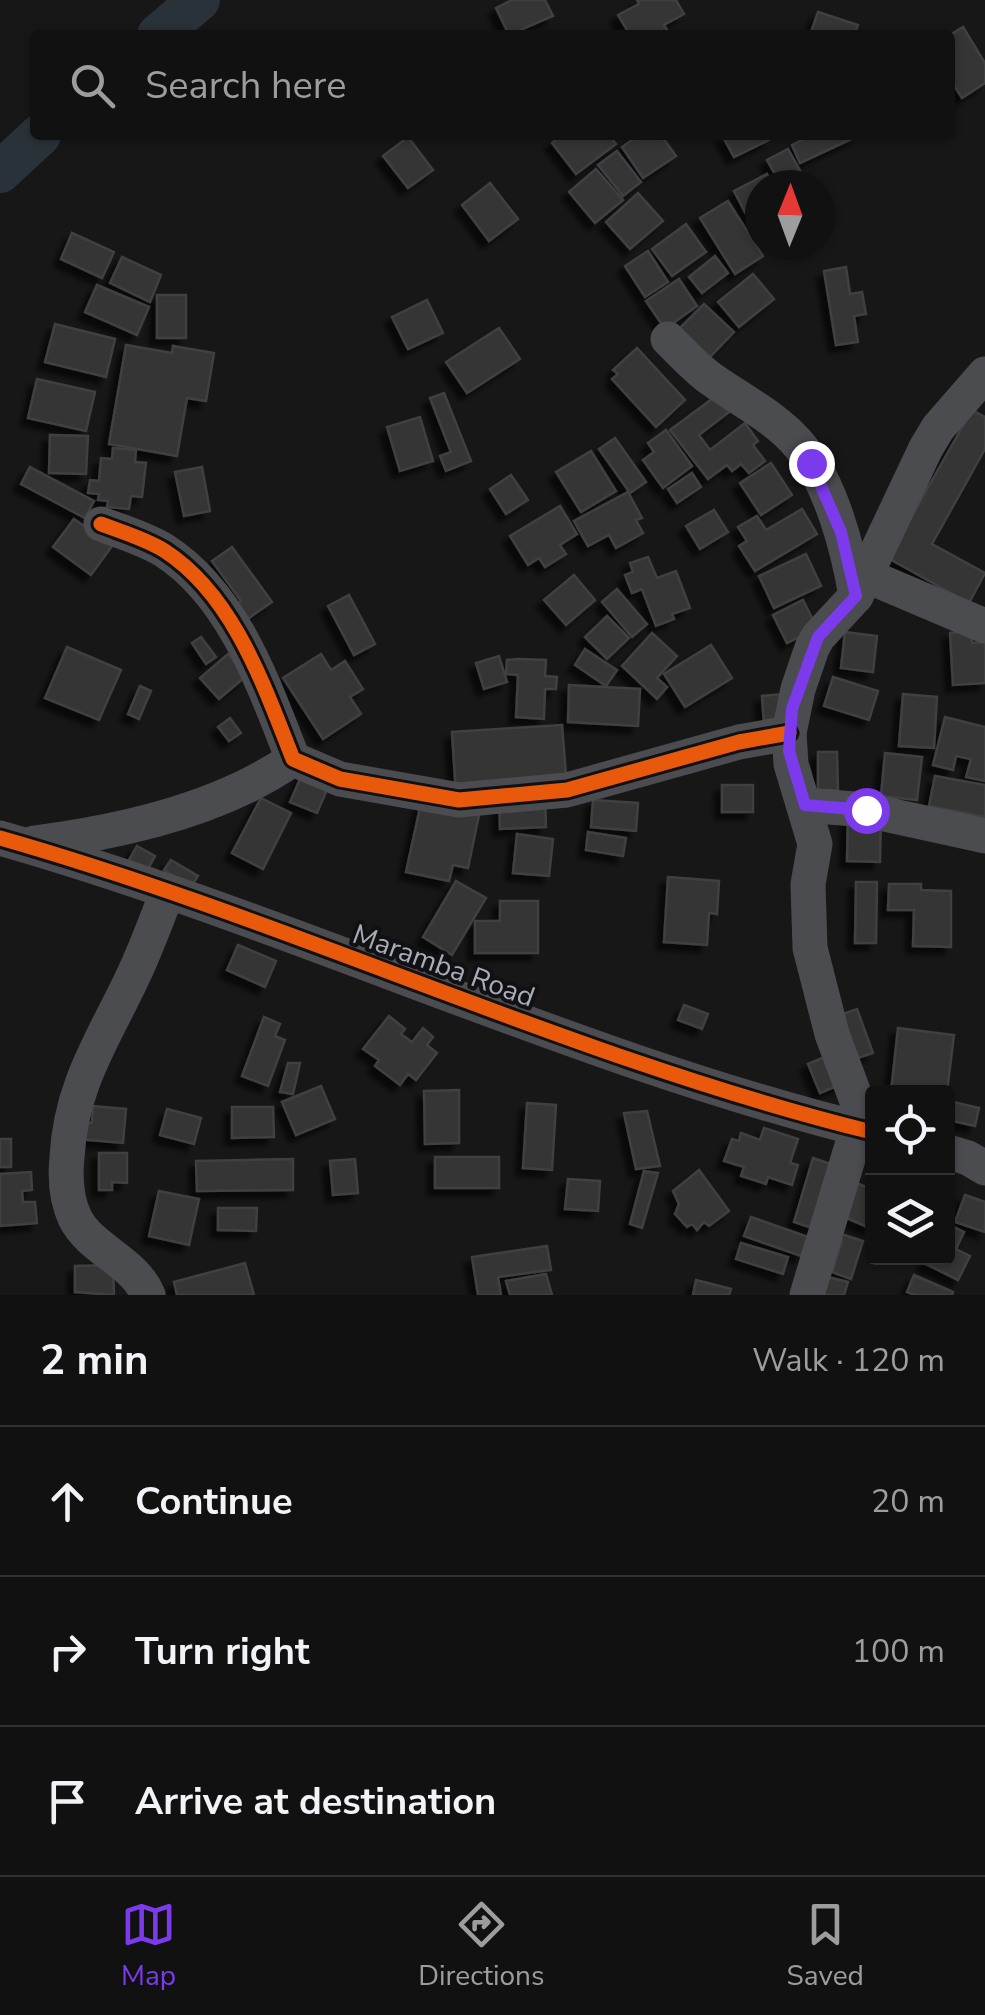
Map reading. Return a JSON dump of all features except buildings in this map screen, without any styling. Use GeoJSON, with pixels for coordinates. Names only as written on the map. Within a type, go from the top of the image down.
{"type":"FeatureCollection","features":[{"type":"Feature","properties":{"kind":"street"},"geometry":{"type":"LineString","coordinates":[[668,340],[705,374],[776,423],[799,445],[811,463],[861,586]]}},
{"type":"Feature","properties":{"kind":"street"},"geometry":{"type":"LineString","coordinates":[[865,1127],[832,1034],[810,948],[808,884],[815,844],[792,764],[789,733],[798,688],[818,637],[861,586],[938,428],[985,374]]}},
{"type":"Feature","properties":{"kind":"street"},"geometry":{"type":"LineString","coordinates":[[101,524],[167,552],[200,583],[243,643],[292,759],[340,779],[459,800],[567,790],[739,742],[789,733]]}},
{"type":"Feature","properties":{"kind":"street"},"geometry":{"type":"LineString","coordinates":[[861,586],[985,626]]}},
{"type":"Feature","properties":{"kind":"street"},"geometry":{"type":"LineString","coordinates":[[12,841],[120,830],[180,812],[271,774],[292,759]]}},
{"type":"Feature","properties":{"kind":"street"},"geometry":{"type":"LineString","coordinates":[[805,805],[866,810],[985,836]]}},
{"type":"Feature","properties":{"kind":"street","name":"Maramba Road"},"geometry":{"type":"LineString","coordinates":[[12,841],[677,1074],[865,1130]]}},
{"type":"Feature","properties":{"kind":"street"},"geometry":{"type":"LineString","coordinates":[[148,1295],[136,1275],[85,1232],[76,1218],[66,1174],[68,1127],[80,1082],[137,969],[167,893]]}},
{"type":"Feature","properties":{"kind":"street"},"geometry":{"type":"LineString","coordinates":[[807,1295],[865,1133]]}},
{"type":"Feature","properties":{"kind":"street"},"geometry":{"type":"LineString","coordinates":[[955,1154],[985,1168]]}},
{"type":"Feature","properties":{"kind":"waterway"},"geometry":{"type":"LineString","coordinates":[[164,30],[199,0]]}},
{"type":"Feature","properties":{"kind":"waterway"},"geometry":{"type":"LineString","coordinates":[[0,172],[35,140]]}},
{"type":"Feature","properties":{"kind":"cycle path"},"geometry":{"type":"LineString","coordinates":[[101,524],[165,551],[210,592],[244,644],[293,759],[340,779],[459,800],[567,790],[739,742],[789,733]]}},
{"type":"Feature","properties":{"kind":"cycle path"},"geometry":{"type":"LineString","coordinates":[[0,838],[219,909],[652,1067],[865,1130]]}},
{"type":"Feature","properties":{"kind":"route"},"geometry":{"type":"LineString","coordinates":[[811,463],[841,532],[856,596],[812,648],[792,709],[789,751],[805,805],[866,810]]}}]}
